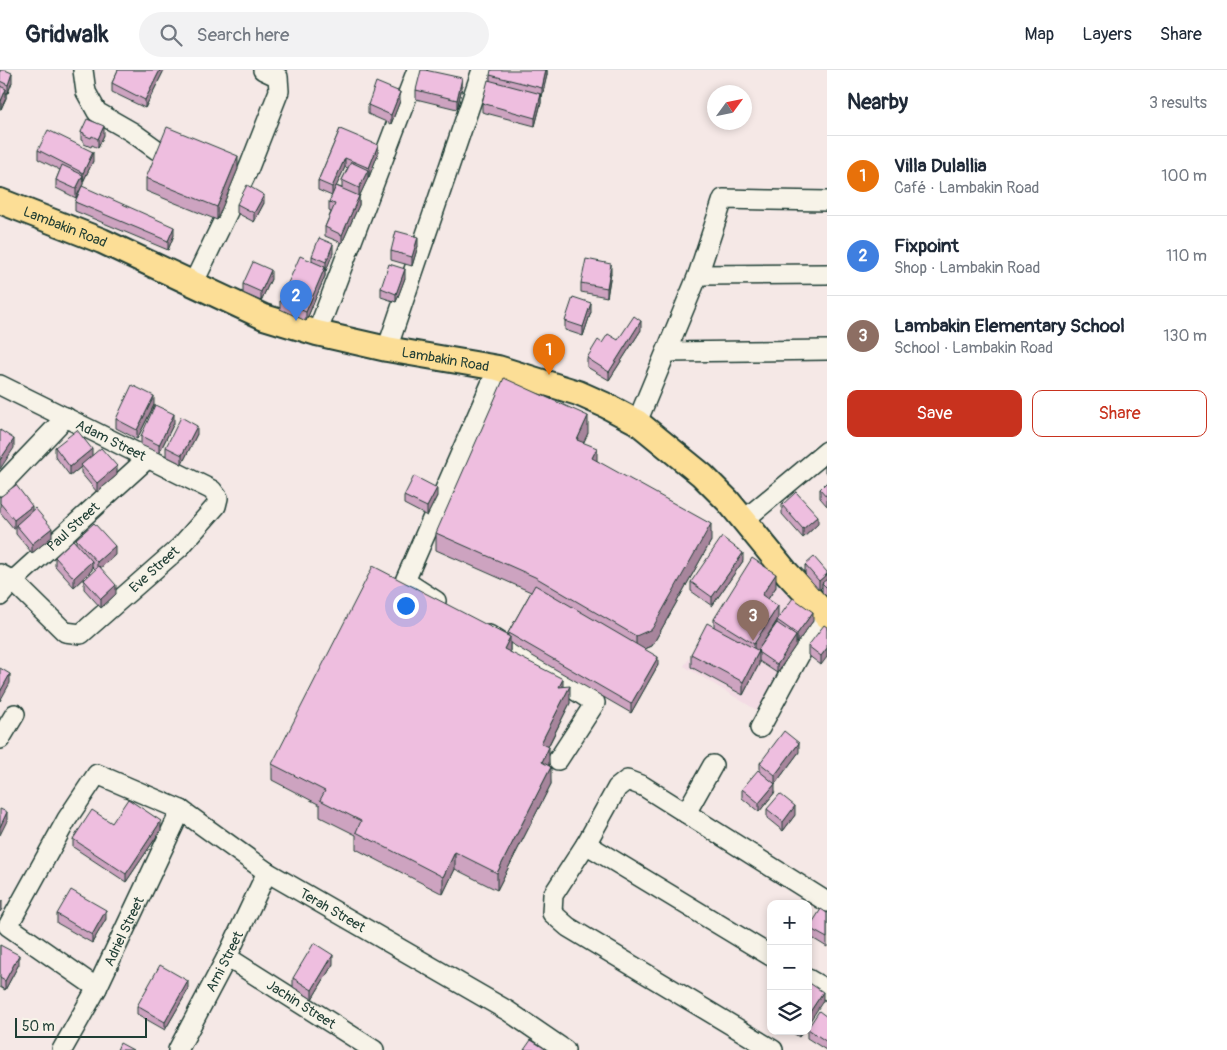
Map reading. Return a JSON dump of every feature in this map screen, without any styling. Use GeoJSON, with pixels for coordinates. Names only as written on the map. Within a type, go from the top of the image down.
{"type":"FeatureCollection","features":[{"type":"Feature","properties":{"kind":"main road","name":"Lambakin Road"},"geometry":{"type":"LineString","coordinates":[[0,201],[102,241],[264,317],[387,349],[498,368],[578,393],[637,422],[702,475],[728,501],[825,614]]}},
{"type":"Feature","properties":{"kind":"street"},"geometry":{"type":"LineString","coordinates":[[83,70],[86,92],[97,112],[132,132],[157,150]]}},
{"type":"Feature","properties":{"kind":"street"},"geometry":{"type":"LineString","coordinates":[[193,284],[248,170],[279,91],[278,77],[263,70]]}},
{"type":"Feature","properties":{"kind":"street"},"geometry":{"type":"LineString","coordinates":[[317,332],[417,70]]}},
{"type":"Feature","properties":{"kind":"street"},"geometry":{"type":"LineString","coordinates":[[387,349],[482,70]]}},
{"type":"Feature","properties":{"kind":"street"},"geometry":{"type":"LineString","coordinates":[[637,422],[698,275],[723,199],[827,201]]}},
{"type":"Feature","properties":{"kind":"street"},"geometry":{"type":"LineString","coordinates":[[698,275],[827,274]]}},
{"type":"Feature","properties":{"kind":"street"},"geometry":{"type":"LineString","coordinates":[[667,352],[827,350]]}},
{"type":"Feature","properties":{"kind":"street"},"geometry":{"type":"LineString","coordinates":[[454,613],[405,581],[498,368]]}},
{"type":"Feature","properties":{"kind":"street","name":"Adam Street"},"geometry":{"type":"LineString","coordinates":[[0,385],[212,490],[218,498]]}},
{"type":"Feature","properties":{"kind":"street"},"geometry":{"type":"LineString","coordinates":[[1,483],[66,417]]}},
{"type":"Feature","properties":{"kind":"street"},"geometry":{"type":"LineString","coordinates":[[744,520],[827,451]]}},
{"type":"Feature","properties":{"kind":"street","name":"Paul Street"},"geometry":{"type":"LineString","coordinates":[[0,596],[6,577],[148,458]]}},
{"type":"Feature","properties":{"kind":"street","name":"Eve Street"},"geometry":{"type":"LineString","coordinates":[[6,577],[65,632],[81,634],[180,547],[216,506],[218,498]]}},
{"type":"Feature","properties":{"kind":"street"},"geometry":{"type":"LineString","coordinates":[[760,728],[825,614]]}},
{"type":"Feature","properties":{"kind":"street"},"geometry":{"type":"LineString","coordinates":[[471,624],[595,704],[558,760]]}},
{"type":"Feature","properties":{"kind":"street"},"geometry":{"type":"LineString","coordinates":[[0,739],[15,714]]}},
{"type":"Feature","properties":{"kind":"street"},"geometry":{"type":"LineString","coordinates":[[686,813],[713,765]]}},
{"type":"Feature","properties":{"kind":"street","name":"Terah Street"},"geometry":{"type":"LineString","coordinates":[[97,988],[8,926],[67,819],[97,774],[181,810],[267,872],[508,1011],[565,1050]]}},
{"type":"Feature","properties":{"kind":"street"},"geometry":{"type":"LineString","coordinates":[[773,1050],[568,927],[552,914],[552,895],[586,844],[617,788],[627,780],[643,786],[827,902]]}},
{"type":"Feature","properties":{"kind":"street","name":"Adriel Street"},"geometry":{"type":"LineString","coordinates":[[62,1050],[97,988],[181,810]]}},
{"type":"Feature","properties":{"kind":"street"},"geometry":{"type":"LineString","coordinates":[[586,844],[767,954]]}},
{"type":"Feature","properties":{"kind":"street","name":"Arni Street"},"geometry":{"type":"LineString","coordinates":[[178,1050],[227,957],[267,872]]}},
{"type":"Feature","properties":{"kind":"street","name":"Jachin Street"},"geometry":{"type":"LineString","coordinates":[[227,957],[374,1050]]}},
{"type":"Feature","properties":{"kind":"street"},"geometry":{"type":"LineString","coordinates":[[812,981],[827,990]]}},
{"type":"Feature","properties":{"kind":"shaded area"},"geometry":{"type":"Polygon","coordinates":[[[752,567],[819,616],[763,714],[684,666],[752,567]]]}},
{"type":"Feature","properties":{"kind":"building"},"geometry":{"type":"Polygon","coordinates":[[[0,70],[12,73],[8,85],[0,81],[0,70]]]}},
{"type":"Feature","properties":{"kind":"building"},"geometry":{"type":"Polygon","coordinates":[[[118,70],[160,70],[145,100],[112,83],[118,70]]]}},
{"type":"Feature","properties":{"kind":"building"},"geometry":{"type":"Polygon","coordinates":[[[421,70],[462,78],[457,100],[416,90],[421,70]]]}},
{"type":"Feature","properties":{"kind":"building"},"geometry":{"type":"Polygon","coordinates":[[[491,70],[546,70],[542,88],[490,75],[491,70]]]}},
{"type":"Feature","properties":{"kind":"building"},"geometry":{"type":"Polygon","coordinates":[[[488,80],[541,94],[535,118],[482,103],[488,80]]]}},
{"type":"Feature","properties":{"kind":"building"},"geometry":{"type":"Polygon","coordinates":[[[376,82],[400,92],[391,115],[368,105],[376,82]]]}},
{"type":"Feature","properties":{"kind":"building"},"geometry":{"type":"Polygon","coordinates":[[[0,86],[6,89],[1,101],[0,100],[0,86]]]}},
{"type":"Feature","properties":{"kind":"building"},"geometry":{"type":"Polygon","coordinates":[[[87,119],[104,126],[98,139],[92,136],[91,138],[81,132],[87,119]]]}},
{"type":"Feature","properties":{"kind":"building"},"geometry":{"type":"Polygon","coordinates":[[[167,127],[238,156],[217,207],[146,178],[167,127]]]}},
{"type":"Feature","properties":{"kind":"building"},"geometry":{"type":"Polygon","coordinates":[[[340,129],[378,145],[369,168],[345,158],[332,187],[318,181],[340,129]]]}},
{"type":"Feature","properties":{"kind":"building"},"geometry":{"type":"Polygon","coordinates":[[[48,130],[93,152],[83,173],[38,150],[48,130]]]}},
{"type":"Feature","properties":{"kind":"building"},"geometry":{"type":"Polygon","coordinates":[[[351,162],[368,170],[359,188],[342,180],[351,162]]]}},
{"type":"Feature","properties":{"kind":"building"},"geometry":{"type":"Polygon","coordinates":[[[62,165],[83,175],[76,189],[56,180],[62,165]]]}},
{"type":"Feature","properties":{"kind":"building"},"geometry":{"type":"Polygon","coordinates":[[[247,185],[264,195],[254,213],[237,204],[247,185]]]}},
{"type":"Feature","properties":{"kind":"building"},"geometry":{"type":"Polygon","coordinates":[[[82,186],[174,227],[168,241],[75,202],[82,186]]]}},
{"type":"Feature","properties":{"kind":"building"},"geometry":{"type":"Polygon","coordinates":[[[336,186],[359,196],[342,235],[325,227],[335,204],[329,202],[336,186]]]}},
{"type":"Feature","properties":{"kind":"building"},"geometry":{"type":"Polygon","coordinates":[[[396,231],[418,237],[412,257],[391,251],[396,231]]]}},
{"type":"Feature","properties":{"kind":"building"},"geometry":{"type":"Polygon","coordinates":[[[319,238],[333,244],[326,262],[312,256],[319,238]]]}},
{"type":"Feature","properties":{"kind":"building"},"geometry":{"type":"Polygon","coordinates":[[[300,256],[325,267],[306,312],[280,301],[300,256]]]}},
{"type":"Feature","properties":{"kind":"building"},"geometry":{"type":"Polygon","coordinates":[[[586,259],[611,264],[607,288],[581,283],[586,259]]]}},
{"type":"Feature","properties":{"kind":"building"},"geometry":{"type":"Polygon","coordinates":[[[253,262],[271,270],[261,292],[243,284],[253,262]]]}},
{"type":"Feature","properties":{"kind":"building"},"geometry":{"type":"Polygon","coordinates":[[[389,264],[405,269],[396,294],[381,288],[389,264]]]}},
{"type":"Feature","properties":{"kind":"building"},"geometry":{"type":"Polygon","coordinates":[[[573,297],[591,303],[583,327],[565,321],[573,297]]]}},
{"type":"Feature","properties":{"kind":"building"},"geometry":{"type":"Polygon","coordinates":[[[634,316],[641,321],[609,372],[587,358],[598,340],[602,343],[608,334],[618,340],[634,316]]]}},
{"type":"Feature","properties":{"kind":"building"},"geometry":{"type":"Polygon","coordinates":[[[504,378],[588,416],[577,440],[597,448],[592,458],[711,524],[652,629],[636,636],[535,577],[436,533],[504,378]]]}},
{"type":"Feature","properties":{"kind":"building"},"geometry":{"type":"Polygon","coordinates":[[[132,385],[154,396],[137,430],[116,419],[132,385]]]}},
{"type":"Feature","properties":{"kind":"building"},"geometry":{"type":"Polygon","coordinates":[[[155,405],[174,414],[159,445],[141,436],[155,405]]]}},
{"type":"Feature","properties":{"kind":"building"},"geometry":{"type":"Polygon","coordinates":[[[181,417],[197,426],[182,455],[166,447],[181,417]]]}},
{"type":"Feature","properties":{"kind":"building"},"geometry":{"type":"Polygon","coordinates":[[[0,430],[14,439],[0,460],[0,430]]]}},
{"type":"Feature","properties":{"kind":"building"},"geometry":{"type":"Polygon","coordinates":[[[77,430],[92,449],[70,467],[55,447],[77,430]]]}},
{"type":"Feature","properties":{"kind":"building"},"geometry":{"type":"Polygon","coordinates":[[[101,448],[117,466],[97,483],[81,465],[101,448]]]}},
{"type":"Feature","properties":{"kind":"building"},"geometry":{"type":"Polygon","coordinates":[[[414,476],[437,488],[427,507],[404,496],[414,476]]]}},
{"type":"Feature","properties":{"kind":"building"},"geometry":{"type":"Polygon","coordinates":[[[827,482],[827,497],[820,489],[827,482]]]}},
{"type":"Feature","properties":{"kind":"building"},"geometry":{"type":"Polygon","coordinates":[[[16,485],[32,506],[14,520],[0,503],[0,497],[16,485]]]}},
{"type":"Feature","properties":{"kind":"building"},"geometry":{"type":"Polygon","coordinates":[[[796,492],[818,516],[803,529],[782,505],[796,492]]]}},
{"type":"Feature","properties":{"kind":"building"},"geometry":{"type":"Polygon","coordinates":[[[35,508],[52,528],[32,544],[16,525],[35,508]]]}},
{"type":"Feature","properties":{"kind":"building"},"geometry":{"type":"Polygon","coordinates":[[[94,523],[115,546],[97,562],[76,539],[94,523]]]}},
{"type":"Feature","properties":{"kind":"building"},"geometry":{"type":"Polygon","coordinates":[[[722,537],[743,553],[712,597],[691,582],[722,537]]]}},
{"type":"Feature","properties":{"kind":"building"},"geometry":{"type":"Polygon","coordinates":[[[73,540],[92,561],[74,578],[55,557],[73,540]]]}},
{"type":"Feature","properties":{"kind":"building"},"geometry":{"type":"Polygon","coordinates":[[[814,557],[827,572],[819,581],[805,565],[814,557]]]}},
{"type":"Feature","properties":{"kind":"building"},"geometry":{"type":"Polygon","coordinates":[[[752,558],[776,574],[762,595],[778,606],[754,644],[714,619],[752,558]]]}},
{"type":"Feature","properties":{"kind":"building"},"geometry":{"type":"Polygon","coordinates":[[[99,566],[116,585],[101,599],[84,580],[99,566]]]}},
{"type":"Feature","properties":{"kind":"building"},"geometry":{"type":"Polygon","coordinates":[[[373,566],[510,637],[504,649],[563,679],[559,687],[570,686],[541,743],[549,747],[542,762],[551,767],[497,873],[455,852],[443,877],[356,832],[361,821],[320,800],[325,791],[272,764],[373,566]]]}},
{"type":"Feature","properties":{"kind":"building"},"geometry":{"type":"Polygon","coordinates":[[[827,579],[827,588],[822,583],[827,579]]]}},
{"type":"Feature","properties":{"kind":"building"},"geometry":{"type":"Polygon","coordinates":[[[535,585],[658,657],[631,704],[508,633],[535,585]]]}},
{"type":"Feature","properties":{"kind":"building"},"geometry":{"type":"Polygon","coordinates":[[[793,598],[813,612],[797,634],[777,620],[793,598]]]}},
{"type":"Feature","properties":{"kind":"building"},"geometry":{"type":"Polygon","coordinates":[[[707,623],[759,651],[743,682],[691,654],[707,623]]]}},
{"type":"Feature","properties":{"kind":"building"},"geometry":{"type":"Polygon","coordinates":[[[777,623],[796,636],[777,665],[758,652],[758,650],[777,623]]]}},
{"type":"Feature","properties":{"kind":"building"},"geometry":{"type":"Polygon","coordinates":[[[824,625],[827,627],[827,648],[821,656],[808,646],[824,625]]]}},
{"type":"Feature","properties":{"kind":"building"},"geometry":{"type":"Polygon","coordinates":[[[0,668],[10,674],[0,692],[0,668]]]}},
{"type":"Feature","properties":{"kind":"building"},"geometry":{"type":"Polygon","coordinates":[[[784,731],[799,743],[775,775],[760,763],[784,731]]]}},
{"type":"Feature","properties":{"kind":"building"},"geometry":{"type":"Polygon","coordinates":[[[758,770],[775,784],[759,803],[742,789],[758,770]]]}},
{"type":"Feature","properties":{"kind":"building"},"geometry":{"type":"Polygon","coordinates":[[[780,794],[795,806],[783,822],[767,809],[780,794]]]}},
{"type":"Feature","properties":{"kind":"building"},"geometry":{"type":"Polygon","coordinates":[[[128,799],[161,821],[126,874],[73,839],[92,810],[112,823],[128,799]]]}},
{"type":"Feature","properties":{"kind":"building"},"geometry":{"type":"Polygon","coordinates":[[[0,809],[7,812],[0,827],[0,809]]]}},
{"type":"Feature","properties":{"kind":"building"},"geometry":{"type":"Polygon","coordinates":[[[71,890],[106,910],[92,935],[57,914],[71,890]]]}},
{"type":"Feature","properties":{"kind":"building"},"geometry":{"type":"Polygon","coordinates":[[[821,909],[827,913],[827,938],[812,930],[812,923],[821,909]]]}},
{"type":"Feature","properties":{"kind":"building"},"geometry":{"type":"Polygon","coordinates":[[[314,943],[333,955],[312,990],[293,978],[314,943]]]}},
{"type":"Feature","properties":{"kind":"building"},"geometry":{"type":"Polygon","coordinates":[[[0,945],[19,955],[5,981],[0,978],[0,945]]]}},
{"type":"Feature","properties":{"kind":"building"},"geometry":{"type":"Polygon","coordinates":[[[160,965],[188,981],[165,1022],[137,1006],[160,965]]]}},
{"type":"Feature","properties":{"kind":"building"},"geometry":{"type":"Polygon","coordinates":[[[812,985],[823,992],[812,1009],[812,985]]]}},
{"type":"Feature","properties":{"kind":"building"},"geometry":{"type":"Polygon","coordinates":[[[819,1011],[827,1017],[827,1042],[812,1032],[812,1022],[819,1011]]]}},
{"type":"Feature","properties":{"kind":"building"},"geometry":{"type":"Polygon","coordinates":[[[531,1040],[547,1050],[524,1050],[531,1040]]]}},
{"type":"Feature","properties":{"kind":"building"},"geometry":{"type":"Polygon","coordinates":[[[120,1043],[133,1050],[117,1050],[120,1043]]]}},
{"type":"Feature","properties":{"kind":"place","name":"Fixpoint"},"geometry":{"type":"Point","coordinates":[296,321]}},
{"type":"Feature","properties":{"kind":"place","name":"Villa Dulallia"},"geometry":{"type":"Point","coordinates":[549,375]}},
{"type":"Feature","properties":{"kind":"place","name":"Lambakin Elementary School"},"geometry":{"type":"Point","coordinates":[753,641]}}]}
